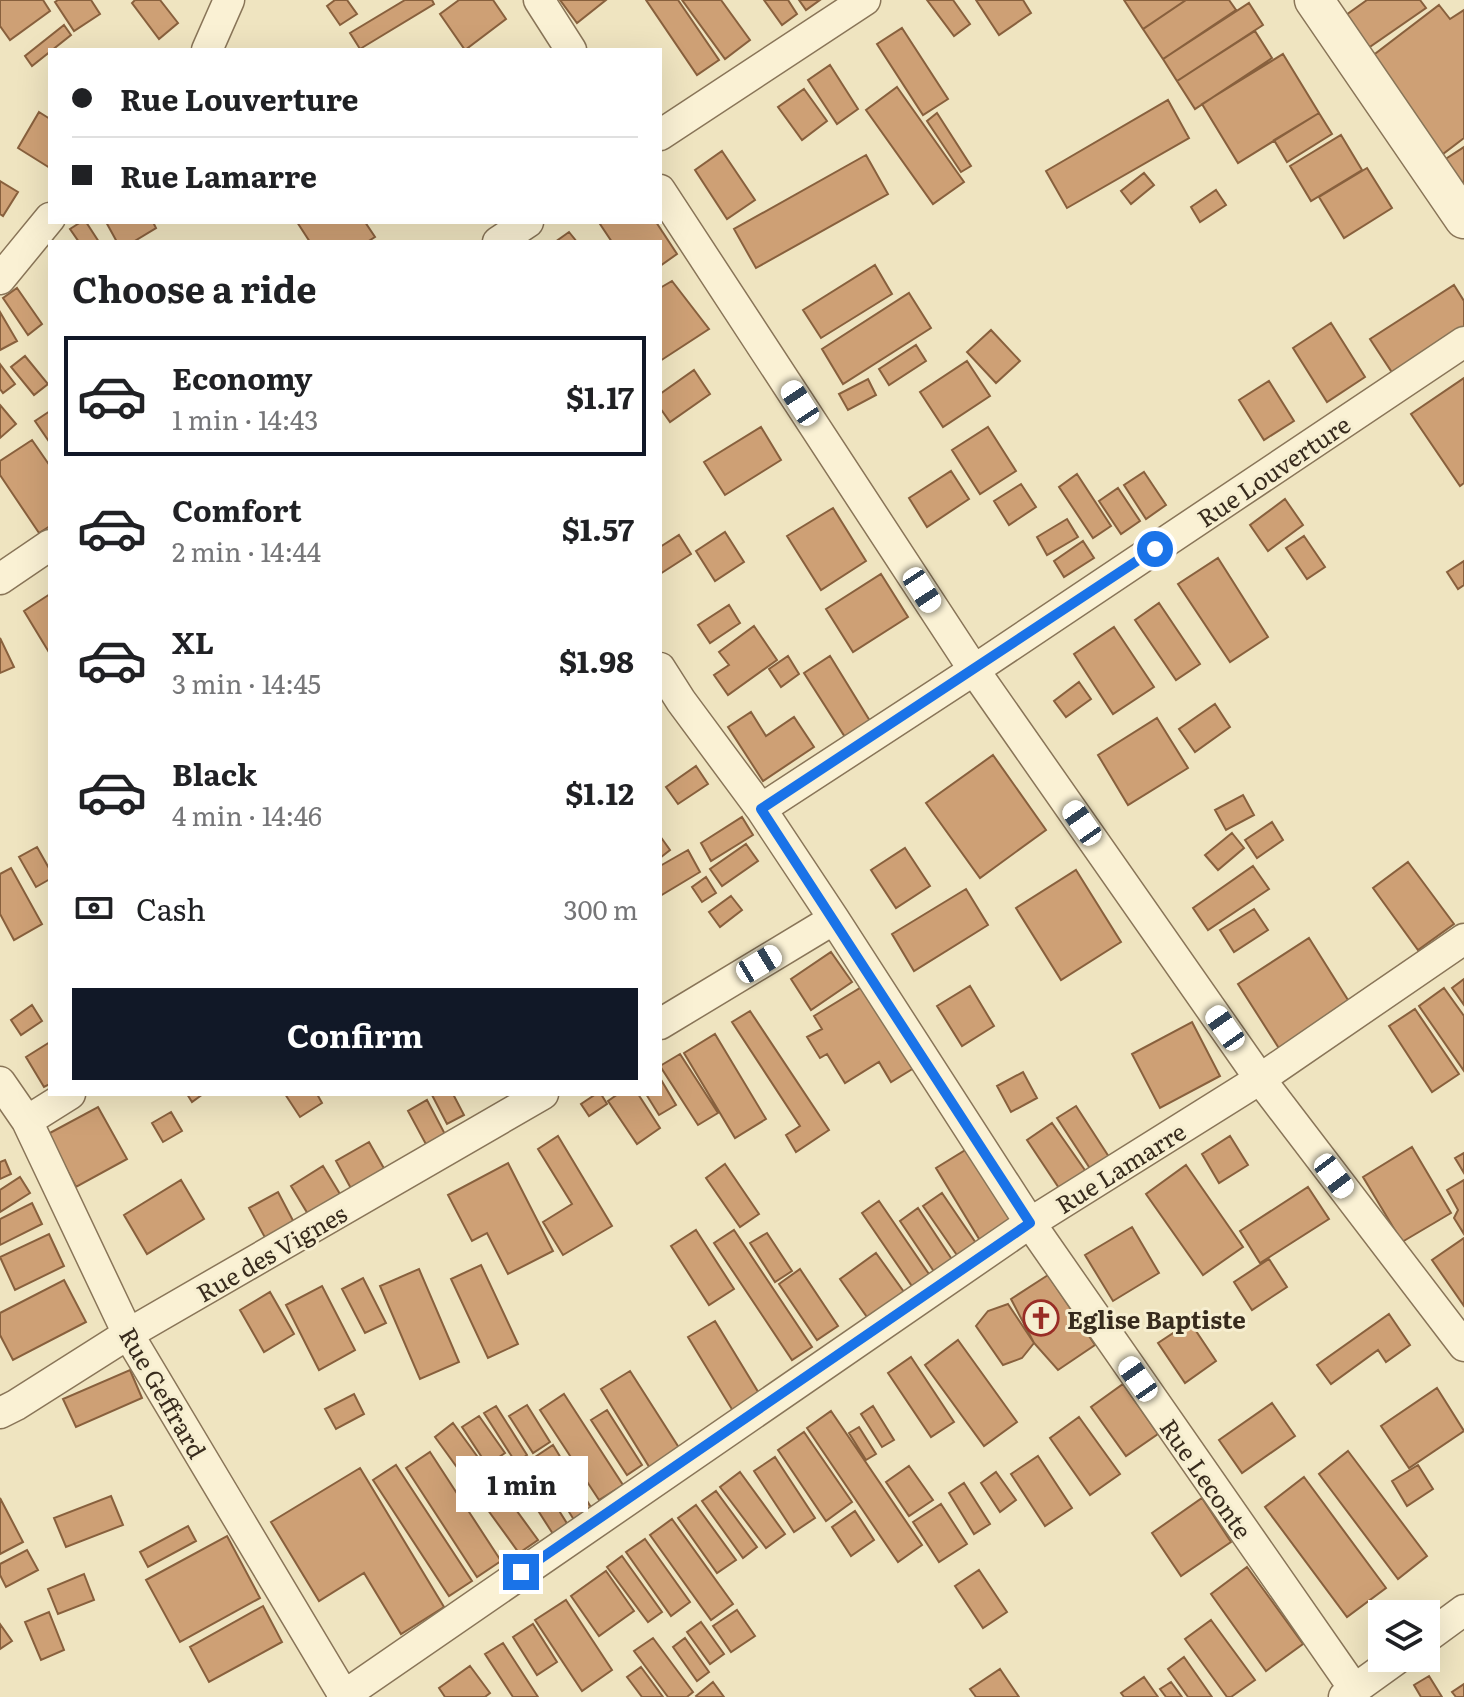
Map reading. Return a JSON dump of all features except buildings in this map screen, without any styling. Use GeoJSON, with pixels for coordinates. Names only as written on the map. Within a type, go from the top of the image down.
{"type":"FeatureCollection","features":[{"type":"Feature","properties":{"kind":"street"},"geometry":{"type":"LineString","coordinates":[[208,48],[229,0]]}},
{"type":"Feature","properties":{"kind":"street"},"geometry":{"type":"LineString","coordinates":[[539,0],[570,48]]}},
{"type":"Feature","properties":{"kind":"street"},"geometry":{"type":"LineString","coordinates":[[662,134],[865,0]]}},
{"type":"Feature","properties":{"kind":"street"},"geometry":{"type":"LineString","coordinates":[[1314,0],[1464,219]]}},
{"type":"Feature","properties":{"kind":"street"},"geometry":{"type":"LineString","coordinates":[[662,193],[974,670],[1260,1079],[1464,1346]]}},
{"type":"Feature","properties":{"kind":"street"},"geometry":{"type":"LineString","coordinates":[[0,279],[48,220]]}},
{"type":"Feature","properties":{"kind":"street"},"geometry":{"type":"LineString","coordinates":[[501,240],[525,224]]}},
{"type":"Feature","properties":{"kind":"street","name":"Rue Louverture"},"geometry":{"type":"LineString","coordinates":[[761,809],[1464,342]]}},
{"type":"Feature","properties":{"kind":"street"},"geometry":{"type":"LineString","coordinates":[[0,579],[48,546]]}},
{"type":"Feature","properties":{"kind":"street","name":"Rue Leconte"},"geometry":{"type":"LineString","coordinates":[[662,675],[671,708],[761,809],[1030,1223],[1350,1693]]}},
{"type":"Feature","properties":{"kind":"street"},"geometry":{"type":"LineString","coordinates":[[662,1023],[834,919]]}},
{"type":"Feature","properties":{"kind":"street","name":"Rue Lamarre"},"geometry":{"type":"LineString","coordinates":[[343,1696],[1030,1223],[1260,1079],[1464,939]]}},
{"type":"Feature","properties":{"kind":"street","name":"Rue Geffrard"},"geometry":{"type":"LineString","coordinates":[[0,1082],[27,1121],[128,1334],[343,1696]]}},
{"type":"Feature","properties":{"kind":"street"},"geometry":{"type":"LineString","coordinates":[[27,1121],[67,1096]]}},
{"type":"Feature","properties":{"kind":"street","name":"Rue des Vignes"},"geometry":{"type":"LineString","coordinates":[[0,1413],[128,1334],[540,1096]]}},
{"type":"Feature","properties":{"kind":"street"},"geometry":{"type":"LineString","coordinates":[[1440,1628],[1464,1610]]}},
{"type":"Feature","properties":{"kind":"street"},"geometry":{"type":"LineString","coordinates":[[1350,1693],[1379,1672]]}},
{"type":"Feature","properties":{"kind":"place","name":"Eglise Baptiste"},"geometry":{"type":"Point","coordinates":[1041,1318]}},
{"type":"Feature","properties":{"kind":"route"},"geometry":{"type":"LineString","coordinates":[[521,1572],[1030,1223],[761,809],[1155,549]]}}]}
